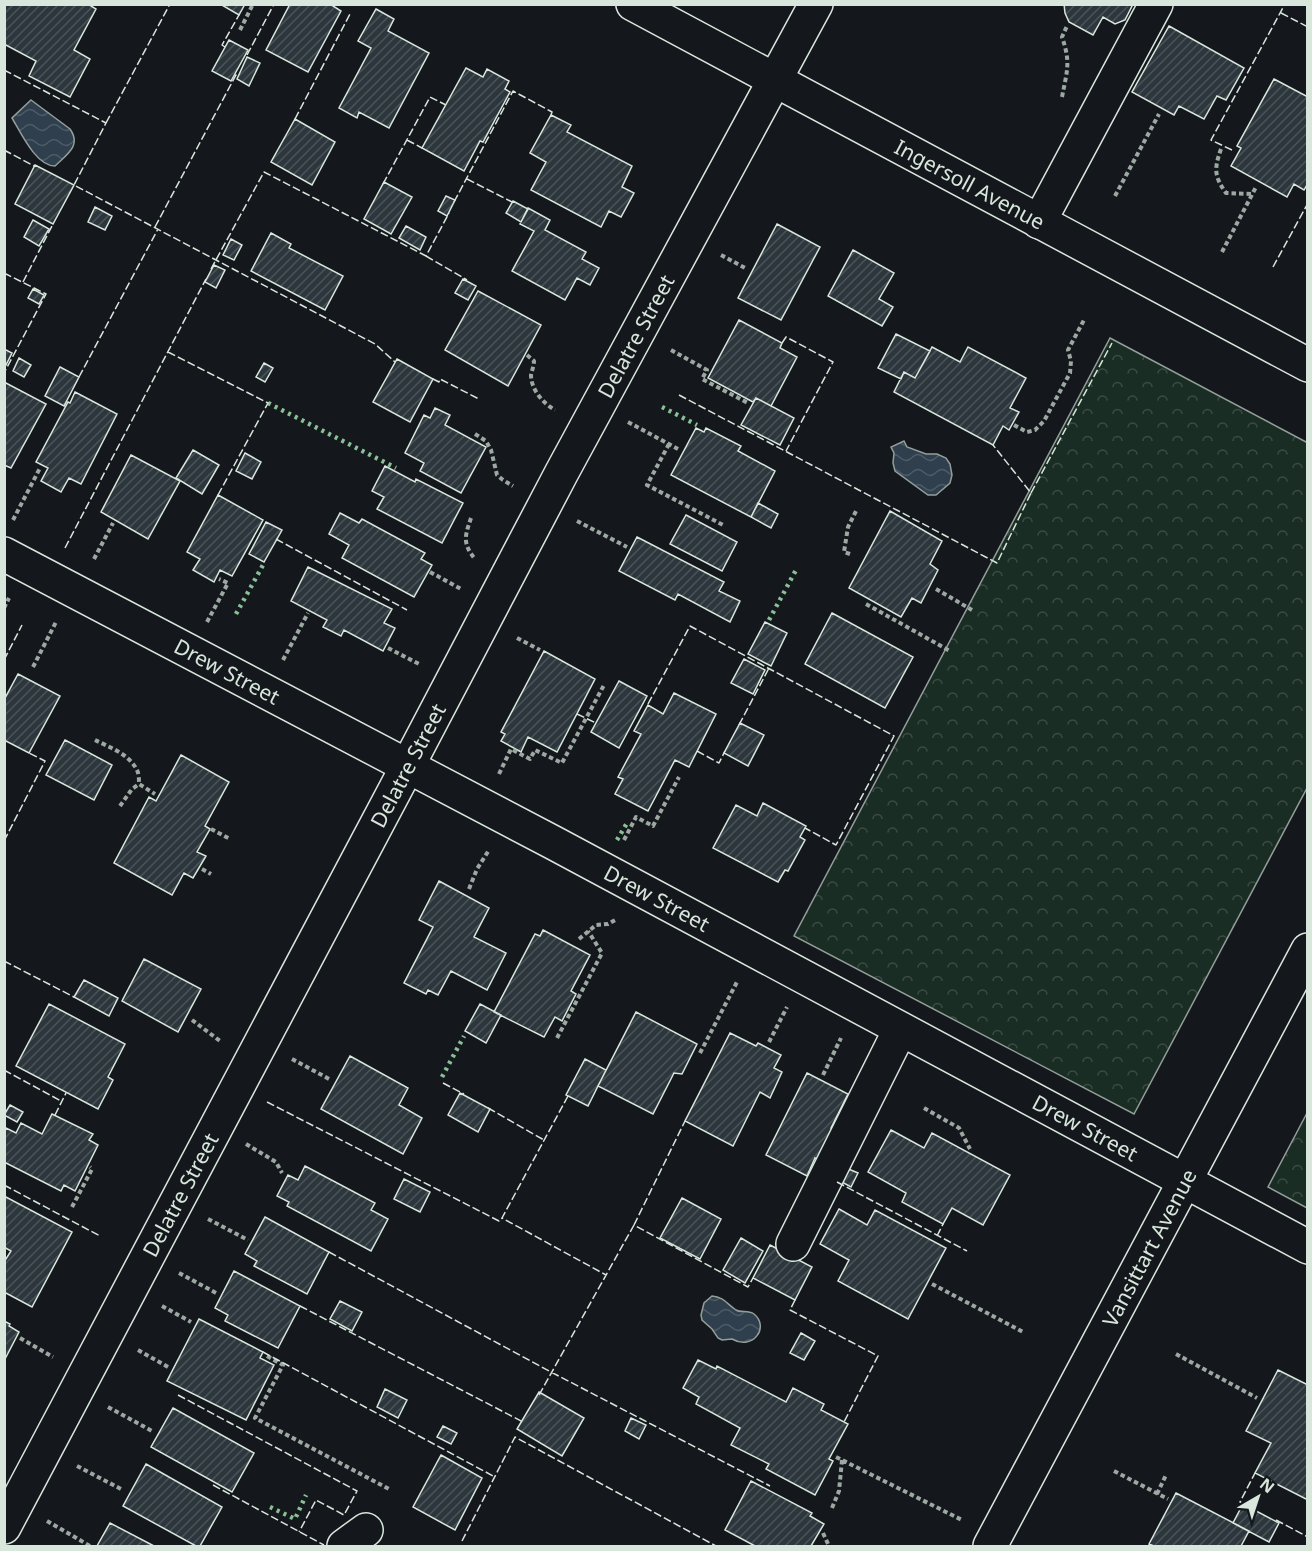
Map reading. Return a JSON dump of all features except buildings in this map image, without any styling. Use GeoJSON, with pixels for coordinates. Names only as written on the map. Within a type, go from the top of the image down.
{"type":"FeatureCollection","features":[{"type":"Feature","properties":{"kind":"street","name":"Ingersoll Avenue"},"geometry":{"type":"LineString","coordinates":[[633,4],[1308,365]]}},
{"type":"Feature","properties":{"kind":"street","name":"Delatre Street"},"geometry":{"type":"LineString","coordinates":[[4,1527],[561,472],[816,4]]}},
{"type":"Feature","properties":{"kind":"street"},"geometry":{"type":"LineString","coordinates":[[1040,222],[1156,4]]}},
{"type":"Feature","properties":{"kind":"street","name":"Drew Street"},"geometry":{"type":"LineString","coordinates":[[7,540],[408,765],[1308,1247]]}},
{"type":"Feature","properties":{"kind":"street","name":"Vansittart Avenue"},"geometry":{"type":"LineString","coordinates":[[993,1542],[1308,950]]}},
{"type":"Feature","properties":{"kind":"street"},"geometry":{"type":"LineString","coordinates":[[793,1244],[900,1029]]}},
{"type":"Feature","properties":{"kind":"path"},"geometry":{"type":"LineString","coordinates":[[240,30],[254,4]]}},
{"type":"Feature","properties":{"kind":"path"},"geometry":{"type":"LineString","coordinates":[[1060,105],[1069,63],[1062,37],[1067,26]]}},
{"type":"Feature","properties":{"kind":"path"},"geometry":{"type":"LineString","coordinates":[[1115,196],[1159,114]]}},
{"type":"Feature","properties":{"kind":"path"},"geometry":{"type":"LineString","coordinates":[[1221,149],[1215,167],[1218,182],[1226,193],[1252,194]]}},
{"type":"Feature","properties":{"kind":"path"},"geometry":{"type":"LineString","coordinates":[[1222,252],[1256,187]]}},
{"type":"Feature","properties":{"kind":"path"},"geometry":{"type":"LineString","coordinates":[[715,252],[747,269]]}},
{"type":"Feature","properties":{"kind":"path"},"geometry":{"type":"LineString","coordinates":[[1014,425],[1027,432],[1035,430],[1044,421],[1070,373],[1071,361],[1068,350],[1084,320]]}},
{"type":"Feature","properties":{"kind":"path"},"geometry":{"type":"LineString","coordinates":[[662,346],[707,370],[702,379],[748,403]]}},
{"type":"Feature","properties":{"kind":"path"},"geometry":{"type":"LineString","coordinates":[[527,355],[534,361],[531,377],[536,392],[549,407],[564,415]]}},
{"type":"Feature","properties":{"kind":"path"},"geometry":{"type":"LineString","coordinates":[[624,420],[678,448]]}},
{"type":"Feature","properties":{"kind":"path"},"geometry":{"type":"LineString","coordinates":[[475,434],[486,441],[498,475],[522,490]]}},
{"type":"Feature","properties":{"kind":"path"},"geometry":{"type":"LineString","coordinates":[[669,444],[647,485],[723,525]]}},
{"type":"Feature","properties":{"kind":"path"},"geometry":{"type":"LineString","coordinates":[[7,540],[40,468]]}},
{"type":"Feature","properties":{"kind":"path"},"geometry":{"type":"LineString","coordinates":[[850,554],[844,552],[848,527],[856,511]]}},
{"type":"Feature","properties":{"kind":"path"},"geometry":{"type":"LineString","coordinates":[[471,518],[465,543],[474,559],[484,565]]}},
{"type":"Feature","properties":{"kind":"path"},"geometry":{"type":"LineString","coordinates":[[573,519],[627,547]]}},
{"type":"Feature","properties":{"kind":"path"},"geometry":{"type":"LineString","coordinates":[[89,567],[114,523]]}},
{"type":"Feature","properties":{"kind":"path"},"geometry":{"type":"LineString","coordinates":[[430,572],[468,593]]}},
{"type":"Feature","properties":{"kind":"path"},"geometry":{"type":"LineString","coordinates":[[204,628],[228,583],[219,579]]}},
{"type":"Feature","properties":{"kind":"path"},"geometry":{"type":"LineString","coordinates":[[936,589],[972,609]]}},
{"type":"Feature","properties":{"kind":"path"},"geometry":{"type":"LineString","coordinates":[[866,604],[950,651]]}},
{"type":"Feature","properties":{"kind":"path"},"geometry":{"type":"LineString","coordinates":[[33,667],[61,613]]}},
{"type":"Feature","properties":{"kind":"path"},"geometry":{"type":"LineString","coordinates":[[279,668],[308,613]]}},
{"type":"Feature","properties":{"kind":"path"},"geometry":{"type":"LineString","coordinates":[[510,635],[540,650]]}},
{"type":"Feature","properties":{"kind":"path"},"geometry":{"type":"LineString","coordinates":[[388,648],[427,669]]}},
{"type":"Feature","properties":{"kind":"path"},"geometry":{"type":"LineString","coordinates":[[494,783],[511,749],[530,759],[535,750],[562,763],[604,685]]}},
{"type":"Feature","properties":{"kind":"path"},"geometry":{"type":"LineString","coordinates":[[94,740],[120,752],[130,760],[137,771],[139,784],[155,794]]}},
{"type":"Feature","properties":{"kind":"path"},"geometry":{"type":"LineString","coordinates":[[620,849],[636,817],[653,826],[680,777]]}},
{"type":"Feature","properties":{"kind":"path"},"geometry":{"type":"LineString","coordinates":[[120,806],[132,789],[139,784]]}},
{"type":"Feature","properties":{"kind":"path"},"geometry":{"type":"LineString","coordinates":[[211,829],[230,839]]}},
{"type":"Feature","properties":{"kind":"path"},"geometry":{"type":"LineString","coordinates":[[469,889],[477,869],[489,852],[490,842]]}},
{"type":"Feature","properties":{"kind":"path"},"geometry":{"type":"LineString","coordinates":[[202,869],[211,874]]}},
{"type":"Feature","properties":{"kind":"path"},"geometry":{"type":"LineString","coordinates":[[579,939],[596,925],[608,924],[617,920],[622,913]]}},
{"type":"Feature","properties":{"kind":"path"},"geometry":{"type":"LineString","coordinates":[[557,1038],[602,953],[588,931]]}},
{"type":"Feature","properties":{"kind":"path"},"geometry":{"type":"LineString","coordinates":[[700,1053],[741,975]]}},
{"type":"Feature","properties":{"kind":"path"},"geometry":{"type":"LineString","coordinates":[[770,1042],[789,1002]]}},
{"type":"Feature","properties":{"kind":"path"},"geometry":{"type":"LineString","coordinates":[[192,1020],[226,1046]]}},
{"type":"Feature","properties":{"kind":"path"},"geometry":{"type":"LineString","coordinates":[[823,1075],[845,1031]]}},
{"type":"Feature","properties":{"kind":"path"},"geometry":{"type":"LineString","coordinates":[[286,1056],[331,1080]]}},
{"type":"Feature","properties":{"kind":"path"},"geometry":{"type":"LineString","coordinates":[[924,1108],[959,1128],[970,1149]]}},
{"type":"Feature","properties":{"kind":"path"},"geometry":{"type":"LineString","coordinates":[[241,1141],[276,1162],[282,1173]]}},
{"type":"Feature","properties":{"kind":"path"},"geometry":{"type":"LineString","coordinates":[[72,1207],[92,1169],[90,1167]]}},
{"type":"Feature","properties":{"kind":"path"},"geometry":{"type":"LineString","coordinates":[[201,1216],[248,1240]]}},
{"type":"Feature","properties":{"kind":"path"},"geometry":{"type":"LineString","coordinates":[[173,1270],[218,1294]]}},
{"type":"Feature","properties":{"kind":"path"},"geometry":{"type":"LineString","coordinates":[[932,1284],[1023,1332]]}},
{"type":"Feature","properties":{"kind":"path"},"geometry":{"type":"LineString","coordinates":[[156,1303],[190,1322]]}},
{"type":"Feature","properties":{"kind":"path"},"geometry":{"type":"LineString","coordinates":[[20,1338],[59,1360]]}},
{"type":"Feature","properties":{"kind":"path"},"geometry":{"type":"LineString","coordinates":[[132,1347],[168,1367]]}},
{"type":"Feature","properties":{"kind":"path"},"geometry":{"type":"LineString","coordinates":[[1176,1354],[1257,1398]]}},
{"type":"Feature","properties":{"kind":"path"},"geometry":{"type":"LineString","coordinates":[[267,1356],[283,1365],[255,1418],[389,1489]]}},
{"type":"Feature","properties":{"kind":"path"},"geometry":{"type":"LineString","coordinates":[[102,1403],[152,1431]]}},
{"type":"Feature","properties":{"kind":"path"},"geometry":{"type":"LineString","coordinates":[[836,1457],[993,1542]]}},
{"type":"Feature","properties":{"kind":"path"},"geometry":{"type":"LineString","coordinates":[[832,1508],[839,1491],[842,1460]]}},
{"type":"Feature","properties":{"kind":"path"},"geometry":{"type":"LineString","coordinates":[[70,1462],[121,1489]]}},
{"type":"Feature","properties":{"kind":"path"},"geometry":{"type":"LineString","coordinates":[[1114,1470],[1168,1499]]}},
{"type":"Feature","properties":{"kind":"path"},"geometry":{"type":"LineString","coordinates":[[1157,1494],[1166,1475]]}},
{"type":"Feature","properties":{"kind":"path"},"geometry":{"type":"LineString","coordinates":[[41,1517],[90,1546]]}},
{"type":"Feature","properties":{"kind":"path"},"geometry":{"type":"LineString","coordinates":[[823,1533],[829,1546]]}},
{"type":"Feature","properties":{"kind":"green space"},"geometry":{"type":"Polygon","coordinates":[[[1110,338],[1308,443],[1307,788],[1134,1114],[794,936],[1110,338]]]}},
{"type":"Feature","properties":{"kind":"green space"},"geometry":{"type":"Polygon","coordinates":[[[1307,1113],[1307,1208],[1268,1187],[1307,1113]]]}},
{"type":"Feature","properties":{"kind":"water"},"geometry":{"type":"Polygon","coordinates":[[[31,100],[70,129],[73,135],[71,150],[55,166],[48,165],[35,155],[12,118],[31,100]]]}},
{"type":"Feature","properties":{"kind":"water"},"geometry":{"type":"Polygon","coordinates":[[[904,441],[907,447],[926,454],[937,454],[946,458],[950,464],[952,475],[950,483],[936,495],[928,495],[895,471],[894,453],[891,447],[904,441]]]}},
{"type":"Feature","properties":{"kind":"water"},"geometry":{"type":"Polygon","coordinates":[[[712,1296],[722,1299],[738,1311],[754,1314],[759,1319],[760,1325],[757,1336],[747,1342],[718,1338],[702,1320],[701,1315],[704,1303],[712,1296]]]}},
{"type":"Feature","properties":{"kind":"hedge"},"geometry":{"type":"LineString","coordinates":[[268,403],[396,468]]}},
{"type":"Feature","properties":{"kind":"hedge"},"geometry":{"type":"LineString","coordinates":[[662,407],[697,425]]}},
{"type":"Feature","properties":{"kind":"hedge"},"geometry":{"type":"LineString","coordinates":[[236,614],[263,565]]}},
{"type":"Feature","properties":{"kind":"hedge"},"geometry":{"type":"LineString","coordinates":[[769,620],[796,570]]}},
{"type":"Feature","properties":{"kind":"hedge"},"geometry":{"type":"LineString","coordinates":[[617,840],[627,823]]}},
{"type":"Feature","properties":{"kind":"hedge"},"geometry":{"type":"LineString","coordinates":[[442,1077],[464,1036]]}},
{"type":"Feature","properties":{"kind":"hedge"},"geometry":{"type":"LineString","coordinates":[[270,1507],[295,1519],[306,1495]]}},
{"type":"Feature","properties":{"kind":"fence"},"geometry":{"type":"LineString","coordinates":[[106,123],[170,4]]}},
{"type":"Feature","properties":{"kind":"fence"},"geometry":{"type":"LineString","coordinates":[[247,55],[274,4]]}},
{"type":"Feature","properties":{"kind":"fence"},"geometry":{"type":"LineString","coordinates":[[1232,150],[1211,140],[1285,4]]}},
{"type":"Feature","properties":{"kind":"fence"},"geometry":{"type":"LineString","coordinates":[[1281,13],[1308,27]]}},
{"type":"Feature","properties":{"kind":"fence"},"geometry":{"type":"LineString","coordinates":[[295,119],[350,14]]}},
{"type":"Feature","properties":{"kind":"fence"},"geometry":{"type":"LineString","coordinates":[[225,47],[222,45],[239,15]]}},
{"type":"Feature","properties":{"kind":"fence"},"geometry":{"type":"LineString","coordinates":[[4,70],[106,123],[74,185],[375,344],[395,362]]}},
{"type":"Feature","properties":{"kind":"fence"},"geometry":{"type":"LineString","coordinates":[[155,227],[237,73]]}},
{"type":"Feature","properties":{"kind":"fence"},"geometry":{"type":"LineString","coordinates":[[454,202],[513,91],[552,112],[551,115]]}},
{"type":"Feature","properties":{"kind":"fence"},"geometry":{"type":"LineString","coordinates":[[383,184],[430,97],[446,105]]}},
{"type":"Feature","properties":{"kind":"fence"},"geometry":{"type":"LineString","coordinates":[[407,140],[422,148]]}},
{"type":"Feature","properties":{"kind":"fence"},"geometry":{"type":"LineString","coordinates":[[4,150],[34,166]]}},
{"type":"Feature","properties":{"kind":"fence"},"geometry":{"type":"LineString","coordinates":[[211,269],[264,172],[426,256],[449,213]]}},
{"type":"Feature","properties":{"kind":"fence"},"geometry":{"type":"LineString","coordinates":[[467,179],[512,202]]}},
{"type":"Feature","properties":{"kind":"fence"},"geometry":{"type":"LineString","coordinates":[[1273,267],[1308,203]]}},
{"type":"Feature","properties":{"kind":"fence"},"geometry":{"type":"LineString","coordinates":[[23,282],[53,224]]}},
{"type":"Feature","properties":{"kind":"fence"},"geometry":{"type":"LineString","coordinates":[[79,377],[158,229]]}},
{"type":"Feature","properties":{"kind":"fence"},"geometry":{"type":"LineString","coordinates":[[426,256],[467,280]]}},
{"type":"Feature","properties":{"kind":"fence"},"geometry":{"type":"LineString","coordinates":[[4,273],[46,294],[4,373]]}},
{"type":"Feature","properties":{"kind":"fence"},"geometry":{"type":"LineString","coordinates":[[65,548],[206,279]]}},
{"type":"Feature","properties":{"kind":"fence"},"geometry":{"type":"LineString","coordinates":[[782,343],[786,337],[833,362],[786,451]]}},
{"type":"Feature","properties":{"kind":"fence"},"geometry":{"type":"LineString","coordinates":[[1031,493],[1112,343]]}},
{"type":"Feature","properties":{"kind":"fence"},"geometry":{"type":"LineString","coordinates":[[168,352],[268,403],[218,495]]}},
{"type":"Feature","properties":{"kind":"fence"},"geometry":{"type":"LineString","coordinates":[[433,379],[439,382],[440,379],[479,399]]}},
{"type":"Feature","properties":{"kind":"fence"},"geometry":{"type":"LineString","coordinates":[[679,395],[997,563],[1031,493],[993,445]]}},
{"type":"Feature","properties":{"kind":"fence"},"geometry":{"type":"LineString","coordinates":[[276,539],[407,610]]}},
{"type":"Feature","properties":{"kind":"fence"},"geometry":{"type":"LineString","coordinates":[[4,660],[22,625]]}},
{"type":"Feature","properties":{"kind":"fence"},"geometry":{"type":"LineString","coordinates":[[648,704],[690,626],[894,736],[836,845],[805,828]]}},
{"type":"Feature","properties":{"kind":"fence"},"geometry":{"type":"LineString","coordinates":[[739,725],[769,668]]}},
{"type":"Feature","properties":{"kind":"fence"},"geometry":{"type":"LineString","coordinates":[[577,714],[596,723]]}},
{"type":"Feature","properties":{"kind":"fence"},"geometry":{"type":"LineString","coordinates":[[697,751],[719,763],[725,751]]}},
{"type":"Feature","properties":{"kind":"fence"},"geometry":{"type":"LineString","coordinates":[[4,841],[45,761],[29,753]]}},
{"type":"Feature","properties":{"kind":"fence"},"geometry":{"type":"LineString","coordinates":[[4,961],[74,997]]}},
{"type":"Feature","properties":{"kind":"fence"},"geometry":{"type":"LineString","coordinates":[[4,1070],[61,1101]]}},
{"type":"Feature","properties":{"kind":"fence"},"geometry":{"type":"LineString","coordinates":[[443,1083],[464,1094]]}},
{"type":"Feature","properties":{"kind":"fence"},"geometry":{"type":"LineString","coordinates":[[55,1115],[66,1093]]}},
{"type":"Feature","properties":{"kind":"fence"},"geometry":{"type":"LineString","coordinates":[[568,1096],[502,1218],[606,1275]]}},
{"type":"Feature","properties":{"kind":"fence"},"geometry":{"type":"LineString","coordinates":[[267,1102],[499,1221],[502,1218]]}},
{"type":"Feature","properties":{"kind":"fence"},"geometry":{"type":"LineString","coordinates":[[488,1108],[544,1140]]}},
{"type":"Feature","properties":{"kind":"fence"},"geometry":{"type":"LineString","coordinates":[[634,1225],[685,1121]]}},
{"type":"Feature","properties":{"kind":"fence"},"geometry":{"type":"LineString","coordinates":[[837,1182],[967,1251]]}},
{"type":"Feature","properties":{"kind":"fence"},"geometry":{"type":"LineString","coordinates":[[4,1185],[100,1236]]}},
{"type":"Feature","properties":{"kind":"fence"},"geometry":{"type":"LineString","coordinates":[[937,1236],[943,1224]]}},
{"type":"Feature","properties":{"kind":"fence"},"geometry":{"type":"LineString","coordinates":[[539,1395],[634,1225],[748,1287],[753,1278]]}},
{"type":"Feature","properties":{"kind":"fence"},"geometry":{"type":"LineString","coordinates":[[329,1252],[551,1372],[770,1486]]}},
{"type":"Feature","properties":{"kind":"fence"},"geometry":{"type":"LineString","coordinates":[[795,1300],[790,1310],[878,1356],[844,1422]]}},
{"type":"Feature","properties":{"kind":"fence"},"geometry":{"type":"LineString","coordinates":[[300,1306],[523,1422]]}},
{"type":"Feature","properties":{"kind":"fence"},"geometry":{"type":"LineString","coordinates":[[263,1352],[495,1477]]}},
{"type":"Feature","properties":{"kind":"fence"},"geometry":{"type":"LineString","coordinates":[[178,1395],[357,1491],[344,1515],[316,1500],[299,1532]]}},
{"type":"Feature","properties":{"kind":"fence"},"geometry":{"type":"LineString","coordinates":[[462,1541],[515,1437],[716,1546]]}},
{"type":"Feature","properties":{"kind":"fence"},"geometry":{"type":"LineString","coordinates":[[1246,1505],[1240,1502],[1255,1473]]}},
{"type":"Feature","properties":{"kind":"fence"},"geometry":{"type":"LineString","coordinates":[[213,1485],[324,1545]]}},
{"type":"Feature","properties":{"kind":"fence"},"geometry":{"type":"LineString","coordinates":[[1276,1520],[1308,1537]]}}]}
